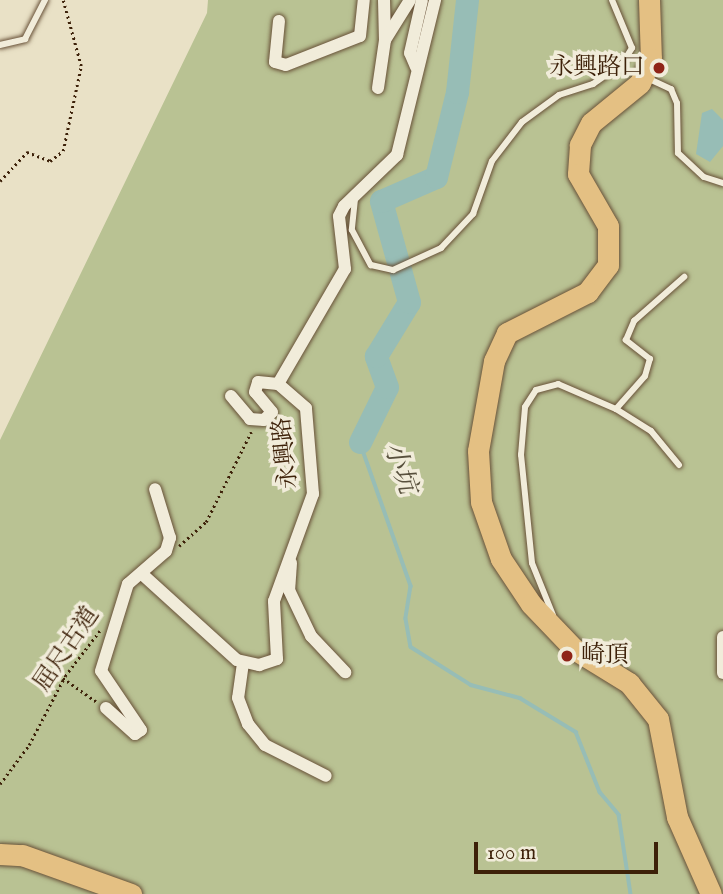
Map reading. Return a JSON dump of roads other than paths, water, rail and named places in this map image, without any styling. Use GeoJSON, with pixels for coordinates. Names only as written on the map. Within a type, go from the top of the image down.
{"type":"FeatureCollection","features":[{"type":"Feature","properties":{"kind":"main road"},"geometry":{"type":"LineString","coordinates":[[649,0],[650,59],[643,76],[623,103],[591,123],[580,145],[578,174],[608,226],[608,265],[588,292],[507,333],[494,361],[478,451],[481,502],[501,559],[556,630],[628,683],[658,719],[677,817],[711,894]]}},
{"type":"Feature","properties":{"kind":"main road"},"geometry":{"type":"LineString","coordinates":[[0,854],[22,855],[131,894]]}},
{"type":"Feature","properties":{"kind":"street"},"geometry":{"type":"LineString","coordinates":[[279,21],[275,62],[286,65],[360,36],[364,0]]}},
{"type":"Feature","properties":{"kind":"street"},"geometry":{"type":"LineString","coordinates":[[378,88],[385,40],[384,0]]}},
{"type":"Feature","properties":{"kind":"street"},"geometry":{"type":"LineString","coordinates":[[385,40],[410,0]]}},
{"type":"Feature","properties":{"kind":"street"},"geometry":{"type":"LineString","coordinates":[[416,66],[410,53],[422,0]]}},
{"type":"Feature","properties":{"kind":"street","name":"永興路"},"geometry":{"type":"LineString","coordinates":[[243,663],[277,659],[274,601],[313,494],[306,408],[278,384],[345,269],[339,216],[397,155],[416,66],[435,0]]}},
{"type":"Feature","properties":{"kind":"street"},"geometry":{"type":"LineString","coordinates":[[231,396],[259,420],[272,412],[255,391],[258,382],[278,384]]}},
{"type":"Feature","properties":{"kind":"street"},"geometry":{"type":"LineString","coordinates":[[106,708],[135,734],[141,730],[102,671],[118,605],[128,584],[166,551],[170,538],[155,489]]}},
{"type":"Feature","properties":{"kind":"street"},"geometry":{"type":"LineString","coordinates":[[291,559],[289,590],[311,636],[345,672]]}},
{"type":"Feature","properties":{"kind":"street"},"geometry":{"type":"LineString","coordinates":[[142,574],[199,632],[243,663],[238,698],[248,724],[265,745],[326,776]]}},
{"type":"Feature","properties":{"kind":"street"},"geometry":{"type":"LineString","coordinates":[[723,637],[723,673]]}},
{"type":"Feature","properties":{"kind":"lane"},"geometry":{"type":"LineString","coordinates":[[0,45],[25,39],[44,0]]}},
{"type":"Feature","properties":{"kind":"lane"},"geometry":{"type":"LineString","coordinates":[[355,198],[352,230],[371,265],[393,270],[441,248],[473,214],[492,161],[522,122],[559,95],[593,84],[622,64],[632,48],[612,0]]}},
{"type":"Feature","properties":{"kind":"lane"},"geometry":{"type":"LineString","coordinates":[[643,76],[671,89],[677,103],[678,153],[704,177],[723,183]]}},
{"type":"Feature","properties":{"kind":"lane"},"geometry":{"type":"LineString","coordinates":[[616,409],[645,376],[650,359],[626,340],[634,321],[684,277]]}},
{"type":"Feature","properties":{"kind":"lane"},"geometry":{"type":"LineString","coordinates":[[556,630],[532,563],[521,455],[525,407],[536,390],[558,384],[616,409],[651,431],[679,465]]}},
{"type":"Feature","properties":{"kind":"water"},"geometry":{"type":"Polygon","coordinates":[[[712,109],[723,120],[723,146],[710,162],[696,154],[702,113],[712,109]]]}},
{"type":"Feature","properties":{"kind":"waterway","name":"小坑"},"geometry":{"type":"LineString","coordinates":[[360,442],[387,387],[376,356],[409,302],[381,201],[436,177],[457,92],[467,0]]}},
{"type":"Feature","properties":{"kind":"waterway","name":"小坑"},"geometry":{"type":"LineString","coordinates":[[360,442],[411,586],[406,619],[411,647],[471,685],[520,698],[576,732],[600,792],[619,815],[631,894]]}},
{"type":"Feature","properties":{"kind":"place","name":"永興路口"},"geometry":{"type":"Point","coordinates":[659,68]}},
{"type":"Feature","properties":{"kind":"place","name":"崎頂"},"geometry":{"type":"Point","coordinates":[567,656]}}]}
